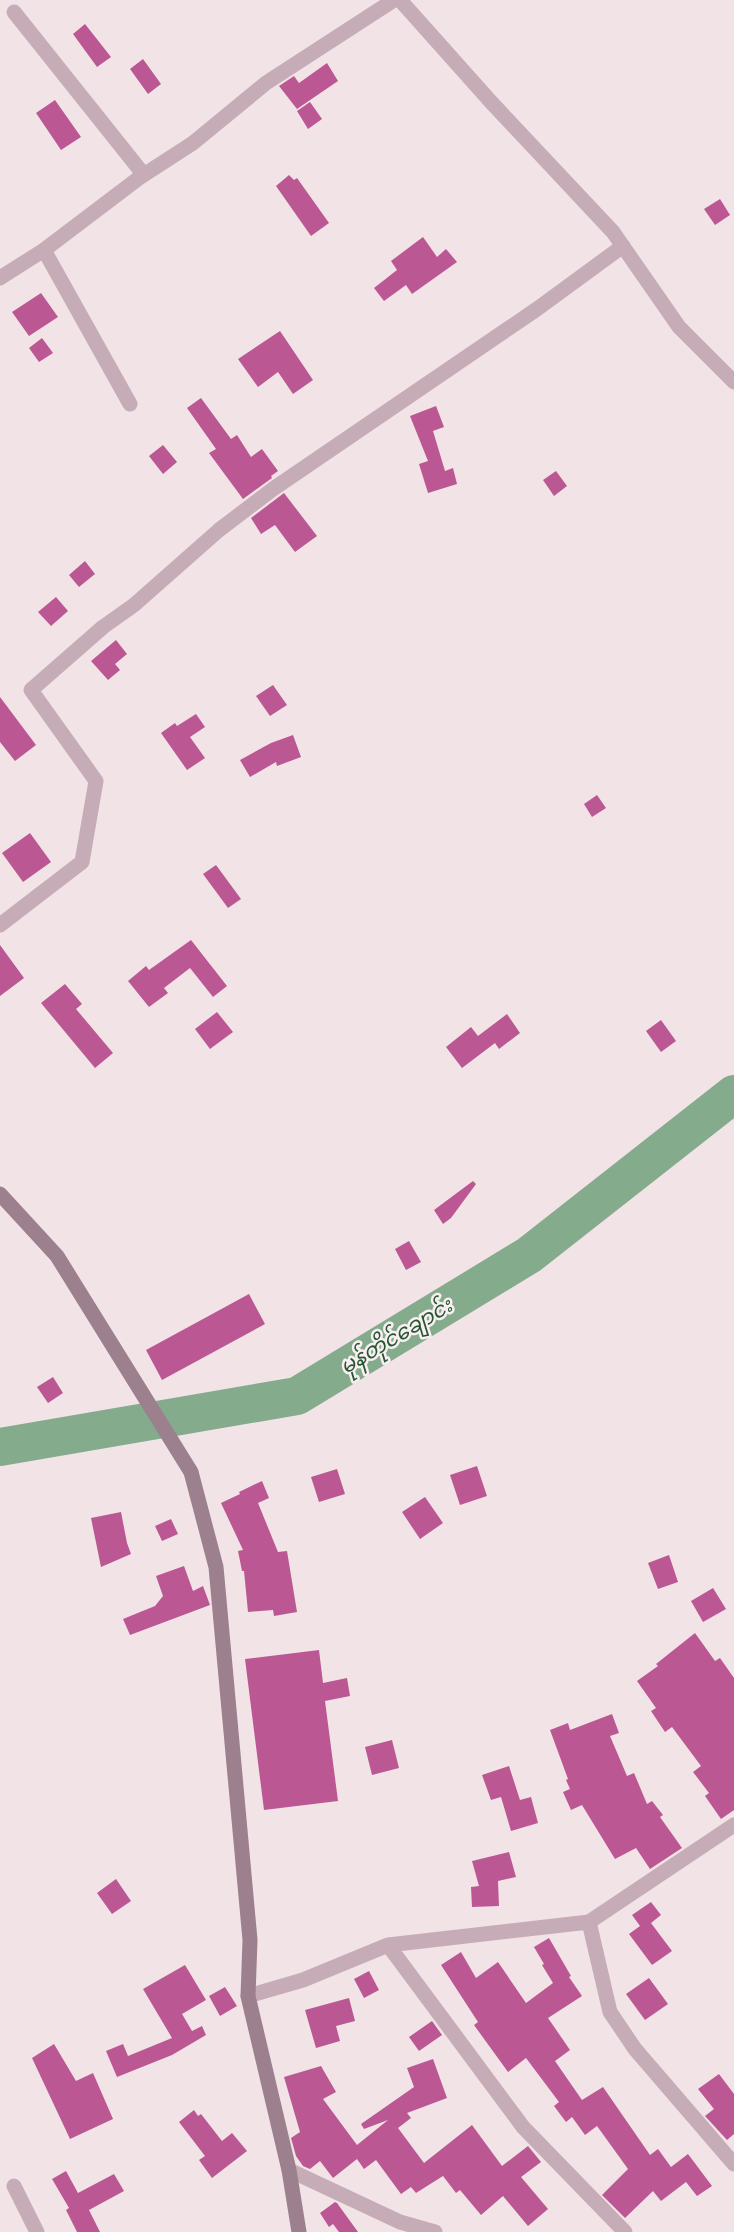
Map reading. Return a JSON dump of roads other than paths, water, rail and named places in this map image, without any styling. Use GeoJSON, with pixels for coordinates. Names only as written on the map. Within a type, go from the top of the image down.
{"type":"FeatureCollection","features":[{"type":"Feature","properties":{"kind":"street"},"geometry":{"type":"LineString","coordinates":[[0,278],[44,250],[144,174],[193,143],[266,84],[394,0]]}},
{"type":"Feature","properties":{"kind":"street"},"geometry":{"type":"LineString","coordinates":[[400,0],[491,102],[613,232],[679,327],[734,382]]}},
{"type":"Feature","properties":{"kind":"street"},"geometry":{"type":"LineString","coordinates":[[14,12],[144,174]]}},
{"type":"Feature","properties":{"kind":"street"},"geometry":{"type":"LineString","coordinates":[[0,925],[82,862],[96,781],[31,690],[104,627],[134,606],[219,530],[273,489],[537,309],[623,246]]}},
{"type":"Feature","properties":{"kind":"street"},"geometry":{"type":"LineString","coordinates":[[44,250],[130,404]]}},
{"type":"Feature","properties":{"kind":"street"},"geometry":{"type":"LineString","coordinates":[[0,1194],[57,1256],[191,1472],[216,1567],[250,1940],[248,1996],[289,2170],[299,2232]]}},
{"type":"Feature","properties":{"kind":"street"},"geometry":{"type":"LineString","coordinates":[[248,1996],[303,1980],[388,1945],[588,1922],[734,1826]]}},
{"type":"Feature","properties":{"kind":"street"},"geometry":{"type":"LineString","coordinates":[[588,1922],[610,2012],[635,2049],[734,2164]]}},
{"type":"Feature","properties":{"kind":"street"},"geometry":{"type":"LineString","coordinates":[[388,1945],[523,2127],[625,2232]]}},
{"type":"Feature","properties":{"kind":"street"},"geometry":{"type":"LineString","coordinates":[[289,2170],[400,2222],[435,2232]]}},
{"type":"Feature","properties":{"kind":"street"},"geometry":{"type":"LineString","coordinates":[[14,2186],[37,2232]]}},
{"type":"Feature","properties":{"kind":"waterway","name":"မုန်တိုင်ချောင်း"},"geometry":{"type":"LineString","coordinates":[[0,1447],[297,1396],[529,1255],[734,1094]]}}]}
